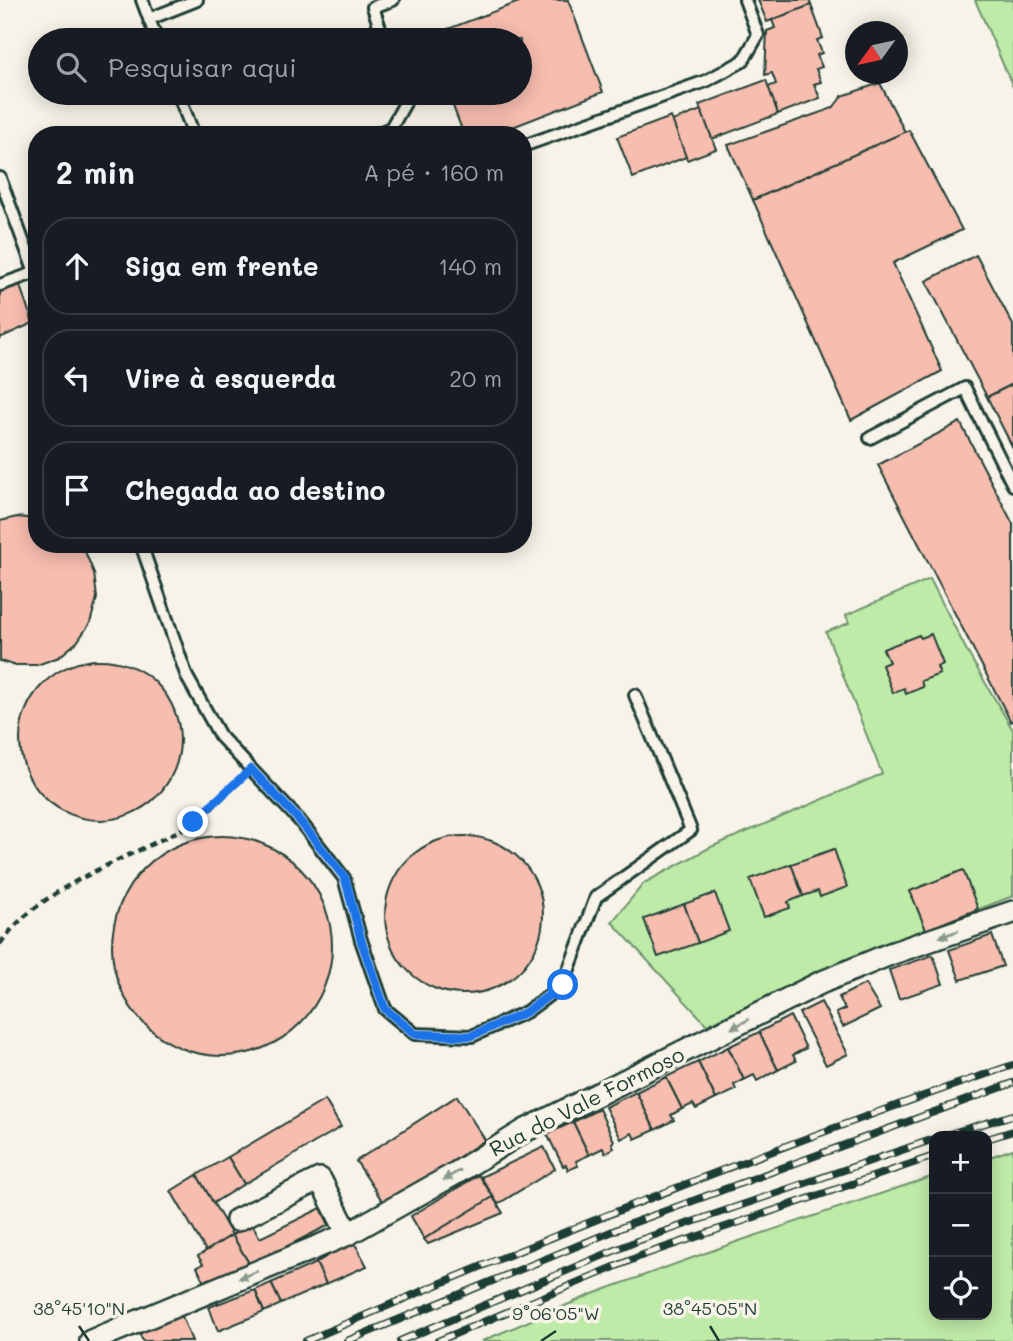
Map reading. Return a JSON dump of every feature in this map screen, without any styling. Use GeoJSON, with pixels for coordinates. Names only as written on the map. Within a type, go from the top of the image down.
{"type":"FeatureCollection","features":[{"type":"Feature","properties":{"kind":"street","name":"Rua do Vale Formoso"},"geometry":{"type":"LineString","coordinates":[[95,1340],[348,1234],[458,1172],[524,1130],[820,983],[890,954],[1013,912]]}},
{"type":"Feature","properties":{"kind":"street"},"geometry":{"type":"LineString","coordinates":[[237,1220],[320,1179],[348,1234]]}},
{"type":"Feature","properties":{"kind":"lane"},"geometry":{"type":"LineString","coordinates":[[142,0],[152,28]]}},
{"type":"Feature","properties":{"kind":"lane"},"geometry":{"type":"LineString","coordinates":[[149,19],[197,0]]}},
{"type":"Feature","properties":{"kind":"lane"},"geometry":{"type":"LineString","coordinates":[[380,28],[373,7],[393,0]]}},
{"type":"Feature","properties":{"kind":"lane"},"geometry":{"type":"LineString","coordinates":[[532,143],[706,80],[743,61],[758,35],[745,0]]}},
{"type":"Feature","properties":{"kind":"lane"},"geometry":{"type":"LineString","coordinates":[[183,105],[191,126]]}},
{"type":"Feature","properties":{"kind":"lane"},"geometry":{"type":"LineString","coordinates":[[392,126],[404,105]]}},
{"type":"Feature","properties":{"kind":"lane"},"geometry":{"type":"LineString","coordinates":[[0,178],[28,251]]}},
{"type":"Feature","properties":{"kind":"lane"},"geometry":{"type":"LineString","coordinates":[[0,285],[28,275]]}},
{"type":"Feature","properties":{"kind":"lane"},"geometry":{"type":"LineString","coordinates":[[870,438],[965,388],[1013,485]]}},
{"type":"Feature","properties":{"kind":"lane"},"geometry":{"type":"LineString","coordinates":[[144,553],[187,677],[220,736],[299,820],[345,878],[361,940],[385,1009],[415,1034],[471,1036],[526,1012],[563,985],[596,898],[691,830],[635,695]]}},
{"type":"Feature","properties":{"kind":"path"},"geometry":{"type":"LineString","coordinates":[[0,944],[7,933],[55,892],[193,822],[251,769]]}},
{"type":"Feature","properties":{"kind":"green space"},"geometry":{"type":"Polygon","coordinates":[[[975,0],[1013,0],[1013,87],[975,0]]]}},
{"type":"Feature","properties":{"kind":"green space"},"geometry":{"type":"Polygon","coordinates":[[[930,579],[968,653],[1013,730],[1013,896],[829,967],[707,1025],[612,922],[644,883],[711,847],[882,774],[826,632],[849,623],[846,615],[930,579]]]}},
{"type":"Feature","properties":{"kind":"green space"},"geometry":{"type":"Polygon","coordinates":[[[1013,1149],[1013,1341],[482,1341],[595,1293],[739,1241],[929,1178],[929,1320],[992,1320],[992,1156],[1013,1149]]]}},
{"type":"Feature","properties":{"kind":"building"},"geometry":{"type":"Polygon","coordinates":[[[524,0],[568,0],[603,92],[515,126],[461,126],[453,105],[532,105],[532,28],[451,28],[524,0]]]}},
{"type":"Feature","properties":{"kind":"building"},"geometry":{"type":"Polygon","coordinates":[[[758,0],[809,0],[811,5],[767,22],[758,0]]]}},
{"type":"Feature","properties":{"kind":"building"},"geometry":{"type":"Polygon","coordinates":[[[811,5],[823,38],[817,40],[822,53],[817,55],[822,67],[816,69],[821,82],[814,84],[820,98],[778,114],[768,87],[776,84],[772,73],[765,75],[767,31],[775,28],[772,20],[811,5]]]}},
{"type":"Feature","properties":{"kind":"building"},"geometry":{"type":"Polygon","coordinates":[[[766,80],[778,114],[712,139],[699,105],[766,80]]]}},
{"type":"Feature","properties":{"kind":"building"},"geometry":{"type":"Polygon","coordinates":[[[881,84],[905,132],[753,200],[728,145],[833,108],[842,96],[881,84]]]}},
{"type":"Feature","properties":{"kind":"building"},"geometry":{"type":"Polygon","coordinates":[[[701,110],[716,149],[687,160],[672,121],[701,110]]]}},
{"type":"Feature","properties":{"kind":"building"},"geometry":{"type":"Polygon","coordinates":[[[671,117],[686,157],[633,178],[617,137],[671,117]]]}},
{"type":"Feature","properties":{"kind":"building"},"geometry":{"type":"Polygon","coordinates":[[[909,130],[962,230],[893,263],[942,371],[851,420],[753,200],[909,130]]]}},
{"type":"Feature","properties":{"kind":"building"},"geometry":{"type":"Polygon","coordinates":[[[976,255],[1013,325],[1013,384],[987,397],[926,281],[976,255]]]}},
{"type":"Feature","properties":{"kind":"building"},"geometry":{"type":"Polygon","coordinates":[[[19,283],[28,309],[28,325],[0,338],[0,290],[19,283]]]}},
{"type":"Feature","properties":{"kind":"building"},"geometry":{"type":"Polygon","coordinates":[[[1013,384],[1013,448],[987,397],[1013,384]]]}},
{"type":"Feature","properties":{"kind":"building"},"geometry":{"type":"Polygon","coordinates":[[[960,422],[1013,524],[1011,722],[878,465],[960,422]]]}},
{"type":"Feature","properties":{"kind":"building"},"geometry":{"type":"Polygon","coordinates":[[[17,517],[28,518],[28,553],[86,553],[94,573],[97,598],[90,623],[77,642],[59,657],[37,665],[13,665],[0,661],[0,521],[17,517]]]}},
{"type":"Feature","properties":{"kind":"building"},"geometry":{"type":"Polygon","coordinates":[[[931,634],[943,664],[937,667],[940,674],[921,681],[923,687],[906,694],[904,688],[893,693],[882,665],[889,662],[883,649],[919,635],[921,638],[931,634]]]}},
{"type":"Feature","properties":{"kind":"building"},"geometry":{"type":"Polygon","coordinates":[[[100,660],[131,666],[157,683],[174,709],[180,740],[174,771],[157,797],[131,814],[100,820],[69,814],[43,797],[26,771],[20,740],[26,709],[43,683],[69,666],[100,660]]]}},
{"type":"Feature","properties":{"kind":"building"},"geometry":{"type":"Polygon","coordinates":[[[211,836],[233,836],[264,844],[283,854],[300,868],[314,885],[324,904],[332,946],[324,988],[314,1007],[300,1024],[283,1038],[264,1048],[233,1056],[211,1056],[170,1043],[152,1031],[137,1016],[120,988],[112,957],[112,935],[125,894],[137,876],[152,861],[180,844],[211,836]]]}},
{"type":"Feature","properties":{"kind":"building"},"geometry":{"type":"Polygon","coordinates":[[[464,836],[494,842],[520,859],[537,885],[543,915],[537,945],[520,971],[494,988],[464,994],[434,988],[408,971],[391,945],[385,915],[391,885],[408,859],[434,842],[464,836]]]}},
{"type":"Feature","properties":{"kind":"building"},"geometry":{"type":"Polygon","coordinates":[[[834,849],[847,887],[820,897],[818,891],[803,896],[791,864],[834,849]]]}},
{"type":"Feature","properties":{"kind":"building"},"geometry":{"type":"Polygon","coordinates":[[[791,864],[803,896],[788,902],[790,908],[764,917],[750,879],[791,864]]]}},
{"type":"Feature","properties":{"kind":"building"},"geometry":{"type":"Polygon","coordinates":[[[963,870],[978,909],[926,930],[910,891],[963,870]]]}},
{"type":"Feature","properties":{"kind":"building"},"geometry":{"type":"Polygon","coordinates":[[[715,893],[729,931],[698,943],[684,904],[715,893]]]}},
{"type":"Feature","properties":{"kind":"building"},"geometry":{"type":"Polygon","coordinates":[[[684,904],[698,943],[658,957],[644,919],[684,904]]]}},
{"type":"Feature","properties":{"kind":"building"},"geometry":{"type":"Polygon","coordinates":[[[992,935],[1003,966],[960,980],[949,950],[992,935]]]}},
{"type":"Feature","properties":{"kind":"building"},"geometry":{"type":"Polygon","coordinates":[[[933,955],[943,984],[899,999],[889,970],[933,955]]]}},
{"type":"Feature","properties":{"kind":"building"},"geometry":{"type":"Polygon","coordinates":[[[865,984],[880,1009],[843,1027],[836,1013],[845,1009],[839,997],[865,984]]]}},
{"type":"Feature","properties":{"kind":"building"},"geometry":{"type":"Polygon","coordinates":[[[821,1002],[848,1054],[826,1065],[799,1013],[821,1002]]]}},
{"type":"Feature","properties":{"kind":"building"},"geometry":{"type":"Polygon","coordinates":[[[790,1016],[806,1048],[793,1055],[796,1061],[778,1070],[759,1032],[790,1016]]]}},
{"type":"Feature","properties":{"kind":"building"},"geometry":{"type":"Polygon","coordinates":[[[759,1032],[778,1070],[757,1081],[754,1075],[744,1080],[728,1047],[759,1032]]]}},
{"type":"Feature","properties":{"kind":"building"},"geometry":{"type":"Polygon","coordinates":[[[728,1047],[744,1080],[734,1085],[736,1090],[716,1099],[698,1062],[728,1047]]]}},
{"type":"Feature","properties":{"kind":"building"},"geometry":{"type":"Polygon","coordinates":[[[698,1062],[716,1099],[696,1109],[693,1104],[682,1109],[666,1077],[698,1062]]]}},
{"type":"Feature","properties":{"kind":"building"},"geometry":{"type":"Polygon","coordinates":[[[666,1077],[682,1109],[671,1115],[674,1120],[655,1130],[636,1092],[666,1077]]]}},
{"type":"Feature","properties":{"kind":"building"},"geometry":{"type":"Polygon","coordinates":[[[636,1092],[655,1130],[635,1139],[632,1133],[621,1139],[605,1107],[636,1092]]]}},
{"type":"Feature","properties":{"kind":"building"},"geometry":{"type":"Polygon","coordinates":[[[457,1096],[485,1140],[385,1205],[356,1161],[457,1096]]]}},
{"type":"Feature","properties":{"kind":"building"},"geometry":{"type":"Polygon","coordinates":[[[325,1100],[341,1127],[244,1184],[228,1157],[325,1100]]]}},
{"type":"Feature","properties":{"kind":"building"},"geometry":{"type":"Polygon","coordinates":[[[599,1109],[614,1141],[614,1148],[605,1153],[603,1148],[589,1155],[573,1122],[599,1109]]]}},
{"type":"Feature","properties":{"kind":"building"},"geometry":{"type":"Polygon","coordinates":[[[573,1122],[589,1155],[576,1161],[578,1166],[568,1170],[566,1165],[563,1166],[547,1134],[573,1122]]]}},
{"type":"Feature","properties":{"kind":"building"},"geometry":{"type":"Polygon","coordinates":[[[544,1147],[555,1169],[498,1204],[481,1177],[544,1147]]]}},
{"type":"Feature","properties":{"kind":"building"},"geometry":{"type":"Polygon","coordinates":[[[228,1157],[244,1184],[213,1203],[197,1175],[228,1157]]]}},
{"type":"Feature","properties":{"kind":"building"},"geometry":{"type":"Polygon","coordinates":[[[197,1175],[232,1235],[206,1251],[171,1191],[197,1175]]]}},
{"type":"Feature","properties":{"kind":"building"},"geometry":{"type":"Polygon","coordinates":[[[479,1175],[493,1197],[424,1239],[411,1216],[479,1175]]]}},
{"type":"Feature","properties":{"kind":"building"},"geometry":{"type":"Polygon","coordinates":[[[493,1197],[503,1213],[428,1244],[424,1239],[493,1197]]]}},
{"type":"Feature","properties":{"kind":"building"},"geometry":{"type":"Polygon","coordinates":[[[321,1208],[329,1225],[250,1265],[232,1235],[252,1224],[260,1238],[321,1208]]]}},
{"type":"Feature","properties":{"kind":"building"},"geometry":{"type":"Polygon","coordinates":[[[232,1235],[250,1265],[205,1285],[197,1267],[203,1264],[198,1256],[232,1235]]]}},
{"type":"Feature","properties":{"kind":"building"},"geometry":{"type":"Polygon","coordinates":[[[353,1240],[367,1266],[326,1284],[316,1263],[353,1240]]]}},
{"type":"Feature","properties":{"kind":"building"},"geometry":{"type":"Polygon","coordinates":[[[316,1263],[326,1284],[281,1304],[271,1283],[316,1263]]]}},
{"type":"Feature","properties":{"kind":"building"},"geometry":{"type":"Polygon","coordinates":[[[271,1283],[281,1304],[264,1312],[255,1290],[271,1283]]]}},
{"type":"Feature","properties":{"kind":"building"},"geometry":{"type":"Polygon","coordinates":[[[255,1290],[264,1312],[218,1331],[209,1307],[255,1290]]]}},
{"type":"Feature","properties":{"kind":"building"},"geometry":{"type":"Polygon","coordinates":[[[181,1314],[192,1341],[143,1341],[139,1333],[181,1314]]]}},
{"type":"Feature","properties":{"kind":"railway"},"geometry":{"type":"LineString","coordinates":[[306,1341],[745,1161],[1013,1065]]}},
{"type":"Feature","properties":{"kind":"railway"},"geometry":{"type":"LineString","coordinates":[[347,1341],[630,1224],[1013,1083]]}},
{"type":"Feature","properties":{"kind":"railway"},"geometry":{"type":"LineString","coordinates":[[959,1131],[1013,1115]]}},
{"type":"Feature","properties":{"kind":"railway"},"geometry":{"type":"LineString","coordinates":[[992,1137],[1013,1131]]}},
{"type":"Feature","properties":{"kind":"railway"},"geometry":{"type":"LineString","coordinates":[[400,1341],[637,1241],[929,1141]]}},
{"type":"Feature","properties":{"kind":"railway"},"geometry":{"type":"LineString","coordinates":[[438,1341],[643,1255],[929,1158]]}},
{"type":"Feature","properties":{"kind":"route"},"geometry":{"type":"LineString","coordinates":[[193,822],[251,769],[299,820],[345,878],[361,940],[385,1009],[415,1034],[471,1036],[526,1012],[563,985]]}}]}
